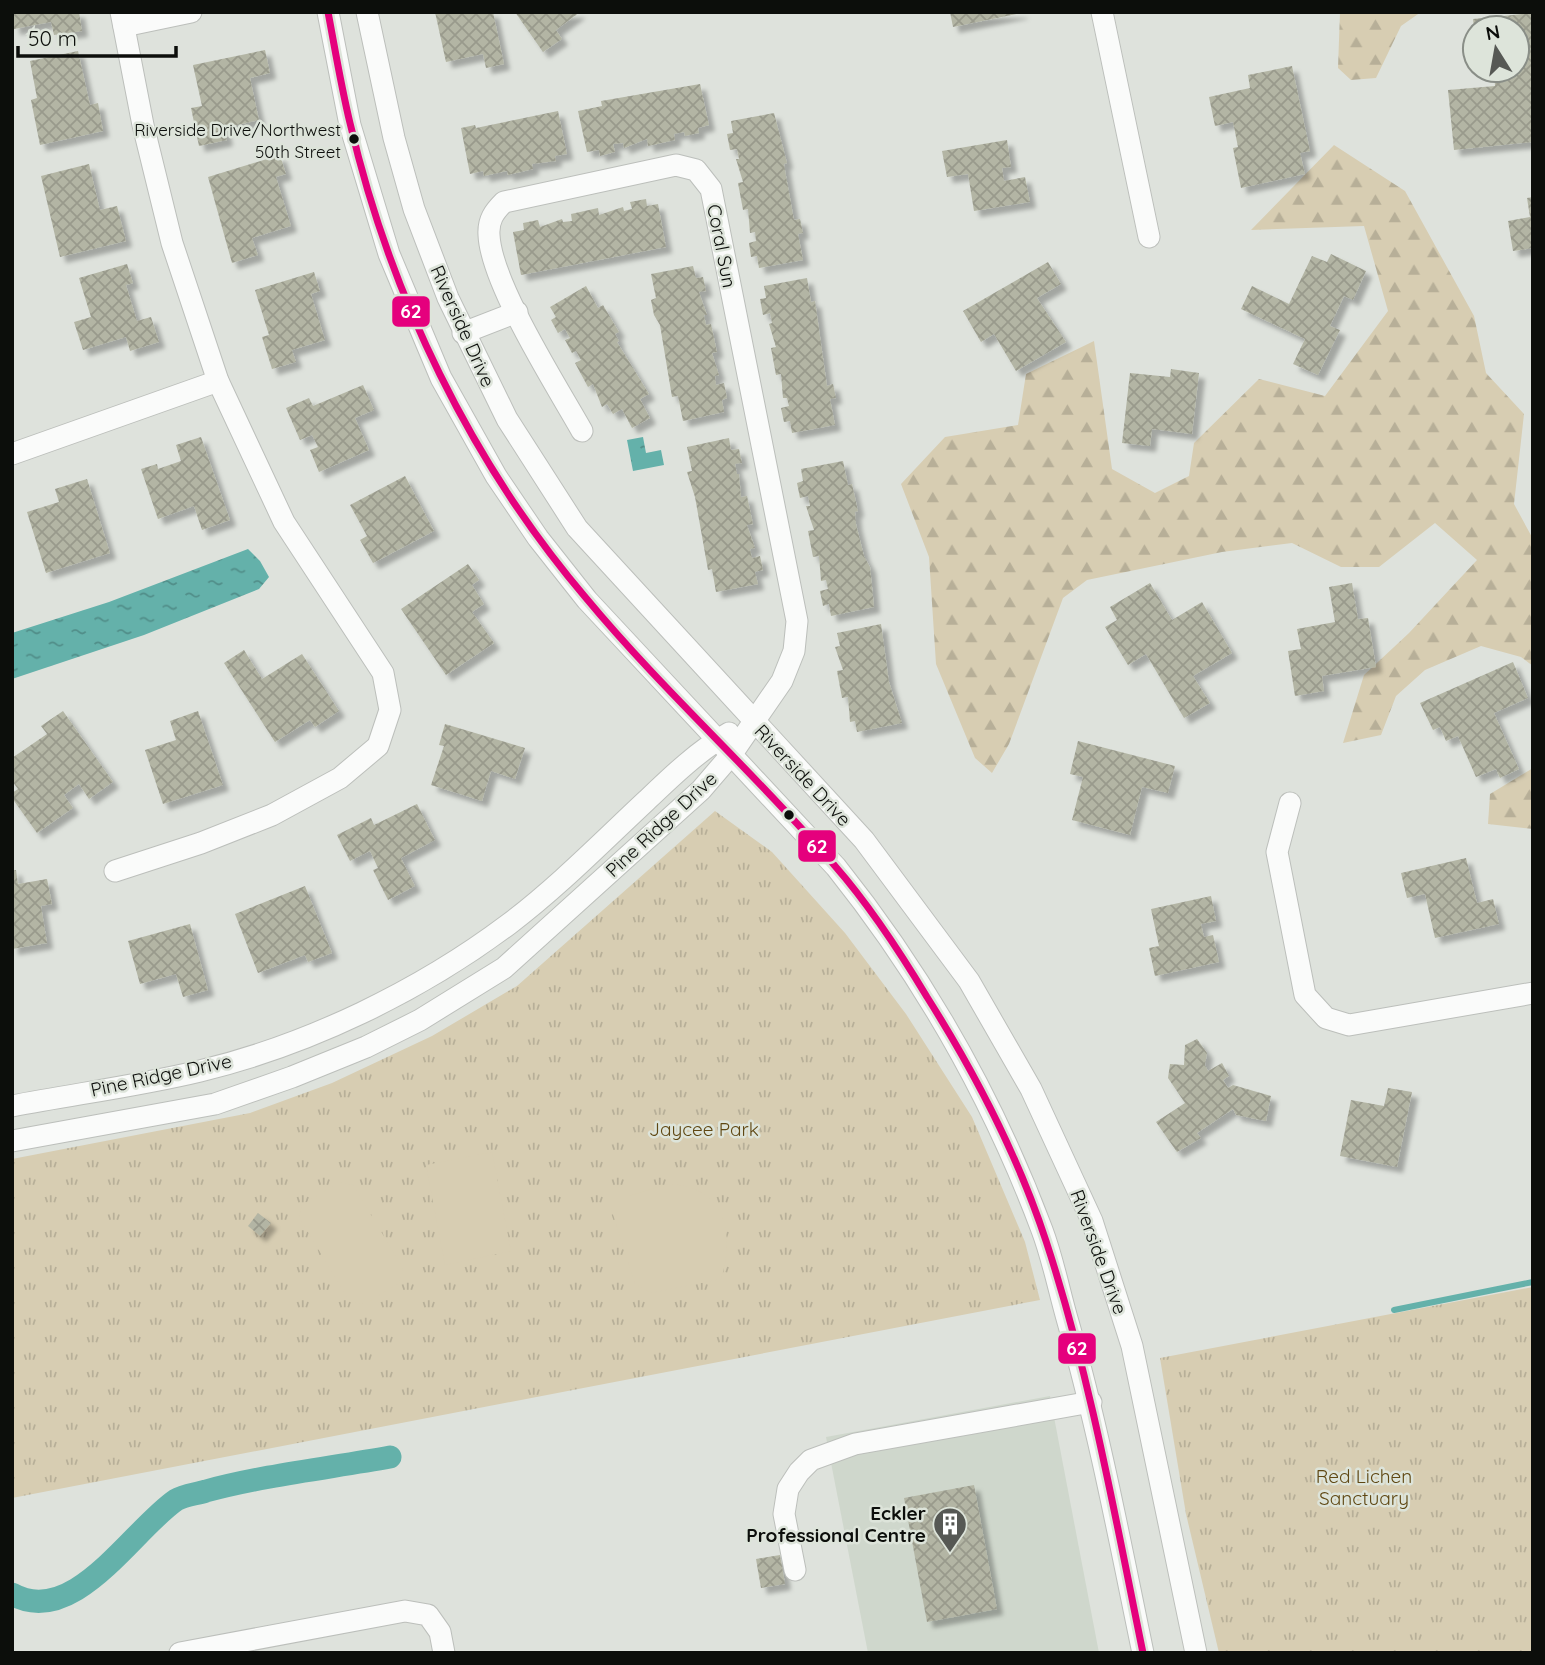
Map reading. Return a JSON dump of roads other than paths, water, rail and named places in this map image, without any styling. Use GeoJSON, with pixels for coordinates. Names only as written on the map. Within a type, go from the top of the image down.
{"type":"FeatureCollection","features":[{"type":"Feature","properties":{"kind":"street"},"geometry":{"type":"LineString","coordinates":[[115,871],[201,843],[272,815],[340,778],[378,746],[390,710],[383,673],[285,522],[218,381],[172,243],[143,125],[123,19],[191,12]]}},
{"type":"Feature","properties":{"kind":"street","name":"Riverside Drive"},"geometry":{"type":"LineString","coordinates":[[328,12],[350,125],[388,254],[441,378],[496,476],[538,538],[587,600],[836,867],[870,909],[928,998],[991,1108],[1042,1232],[1091,1402],[1143,1653]]}},
{"type":"Feature","properties":{"kind":"street","name":"Riverside Drive"},"geometry":{"type":"LineString","coordinates":[[367,12],[394,138],[414,209],[463,333],[507,419],[577,528],[864,840],[969,981],[1031,1089],[1092,1222],[1132,1346],[1196,1653]]}},
{"type":"Feature","properties":{"kind":"street"},"geometry":{"type":"LineString","coordinates":[[1102,12],[1149,237]]}},
{"type":"Feature","properties":{"kind":"street","name":"Coral Sun"},"geometry":{"type":"LineString","coordinates":[[582,431],[517,312],[492,256],[488,233],[491,216],[504,202],[676,165],[696,170],[711,189],[797,621],[794,652],[782,681],[752,720]]}},
{"type":"Feature","properties":{"kind":"street"},"geometry":{"type":"LineString","coordinates":[[463,333],[517,312]]}},
{"type":"Feature","properties":{"kind":"street"},"geometry":{"type":"LineString","coordinates":[[12,454],[218,381]]}},
{"type":"Feature","properties":{"kind":"street","name":"Pine Ridge Drive"},"geometry":{"type":"LineString","coordinates":[[12,1106],[200,1071],[304,1037],[393,995],[462,957],[509,924],[548,893],[676,773],[723,748],[752,720]]}},
{"type":"Feature","properties":{"kind":"street","name":"Pine Ridge Drive"},"geometry":{"type":"LineString","coordinates":[[12,1141],[215,1104],[366,1047],[420,1020],[504,968],[701,790],[723,748]]}},
{"type":"Feature","properties":{"kind":"street"},"geometry":{"type":"LineString","coordinates":[[1290,803],[1277,852],[1305,995],[1326,1018],[1349,1025],[1533,993]]}},
{"type":"Feature","properties":{"kind":"street"},"geometry":{"type":"LineString","coordinates":[[795,1570],[784,1514],[788,1489],[811,1461],[855,1444],[1091,1402]]}},
{"type":"Feature","properties":{"kind":"street"},"geometry":{"type":"LineString","coordinates":[[180,1653],[405,1611],[428,1615],[440,1632],[444,1653]]}},
{"type":"Feature","properties":{"kind":"water"},"geometry":{"type":"Polygon","coordinates":[[[643,437],[646,453],[661,450],[664,465],[633,471],[627,440],[643,437]]]}},
{"type":"Feature","properties":{"kind":"water"},"geometry":{"type":"Polygon","coordinates":[[[248,549],[260,561],[269,577],[259,589],[144,635],[12,679],[12,633],[109,602],[248,549]]]}},
{"type":"Feature","properties":{"kind":"waterway"},"geometry":{"type":"LineString","coordinates":[[1394,1310],[1533,1282]]}},
{"type":"Feature","properties":{"kind":"waterway"},"geometry":{"type":"LineString","coordinates":[[12,1594],[35,1601],[57,1598],[79,1588],[159,1514],[183,1497],[251,1480],[390,1457]]}},
{"type":"Feature","properties":{"kind":"place","name":"Riverside Drive/Northwest 50th Street"},"geometry":{"type":"Point","coordinates":[354,139]}},
{"type":"Feature","properties":{"kind":"place","name":"Eckler Professional Centre"},"geometry":{"type":"Point","coordinates":[950,1554]}},
{"type":"Feature","properties":{"kind":"park label","name":"Jaycee Park"},"geometry":{"type":"Point","coordinates":[704,1129]}},
{"type":"Feature","properties":{"kind":"park label","name":"Red Lichen Sanctuary"},"geometry":{"type":"Point","coordinates":[1364,1487]}}]}
